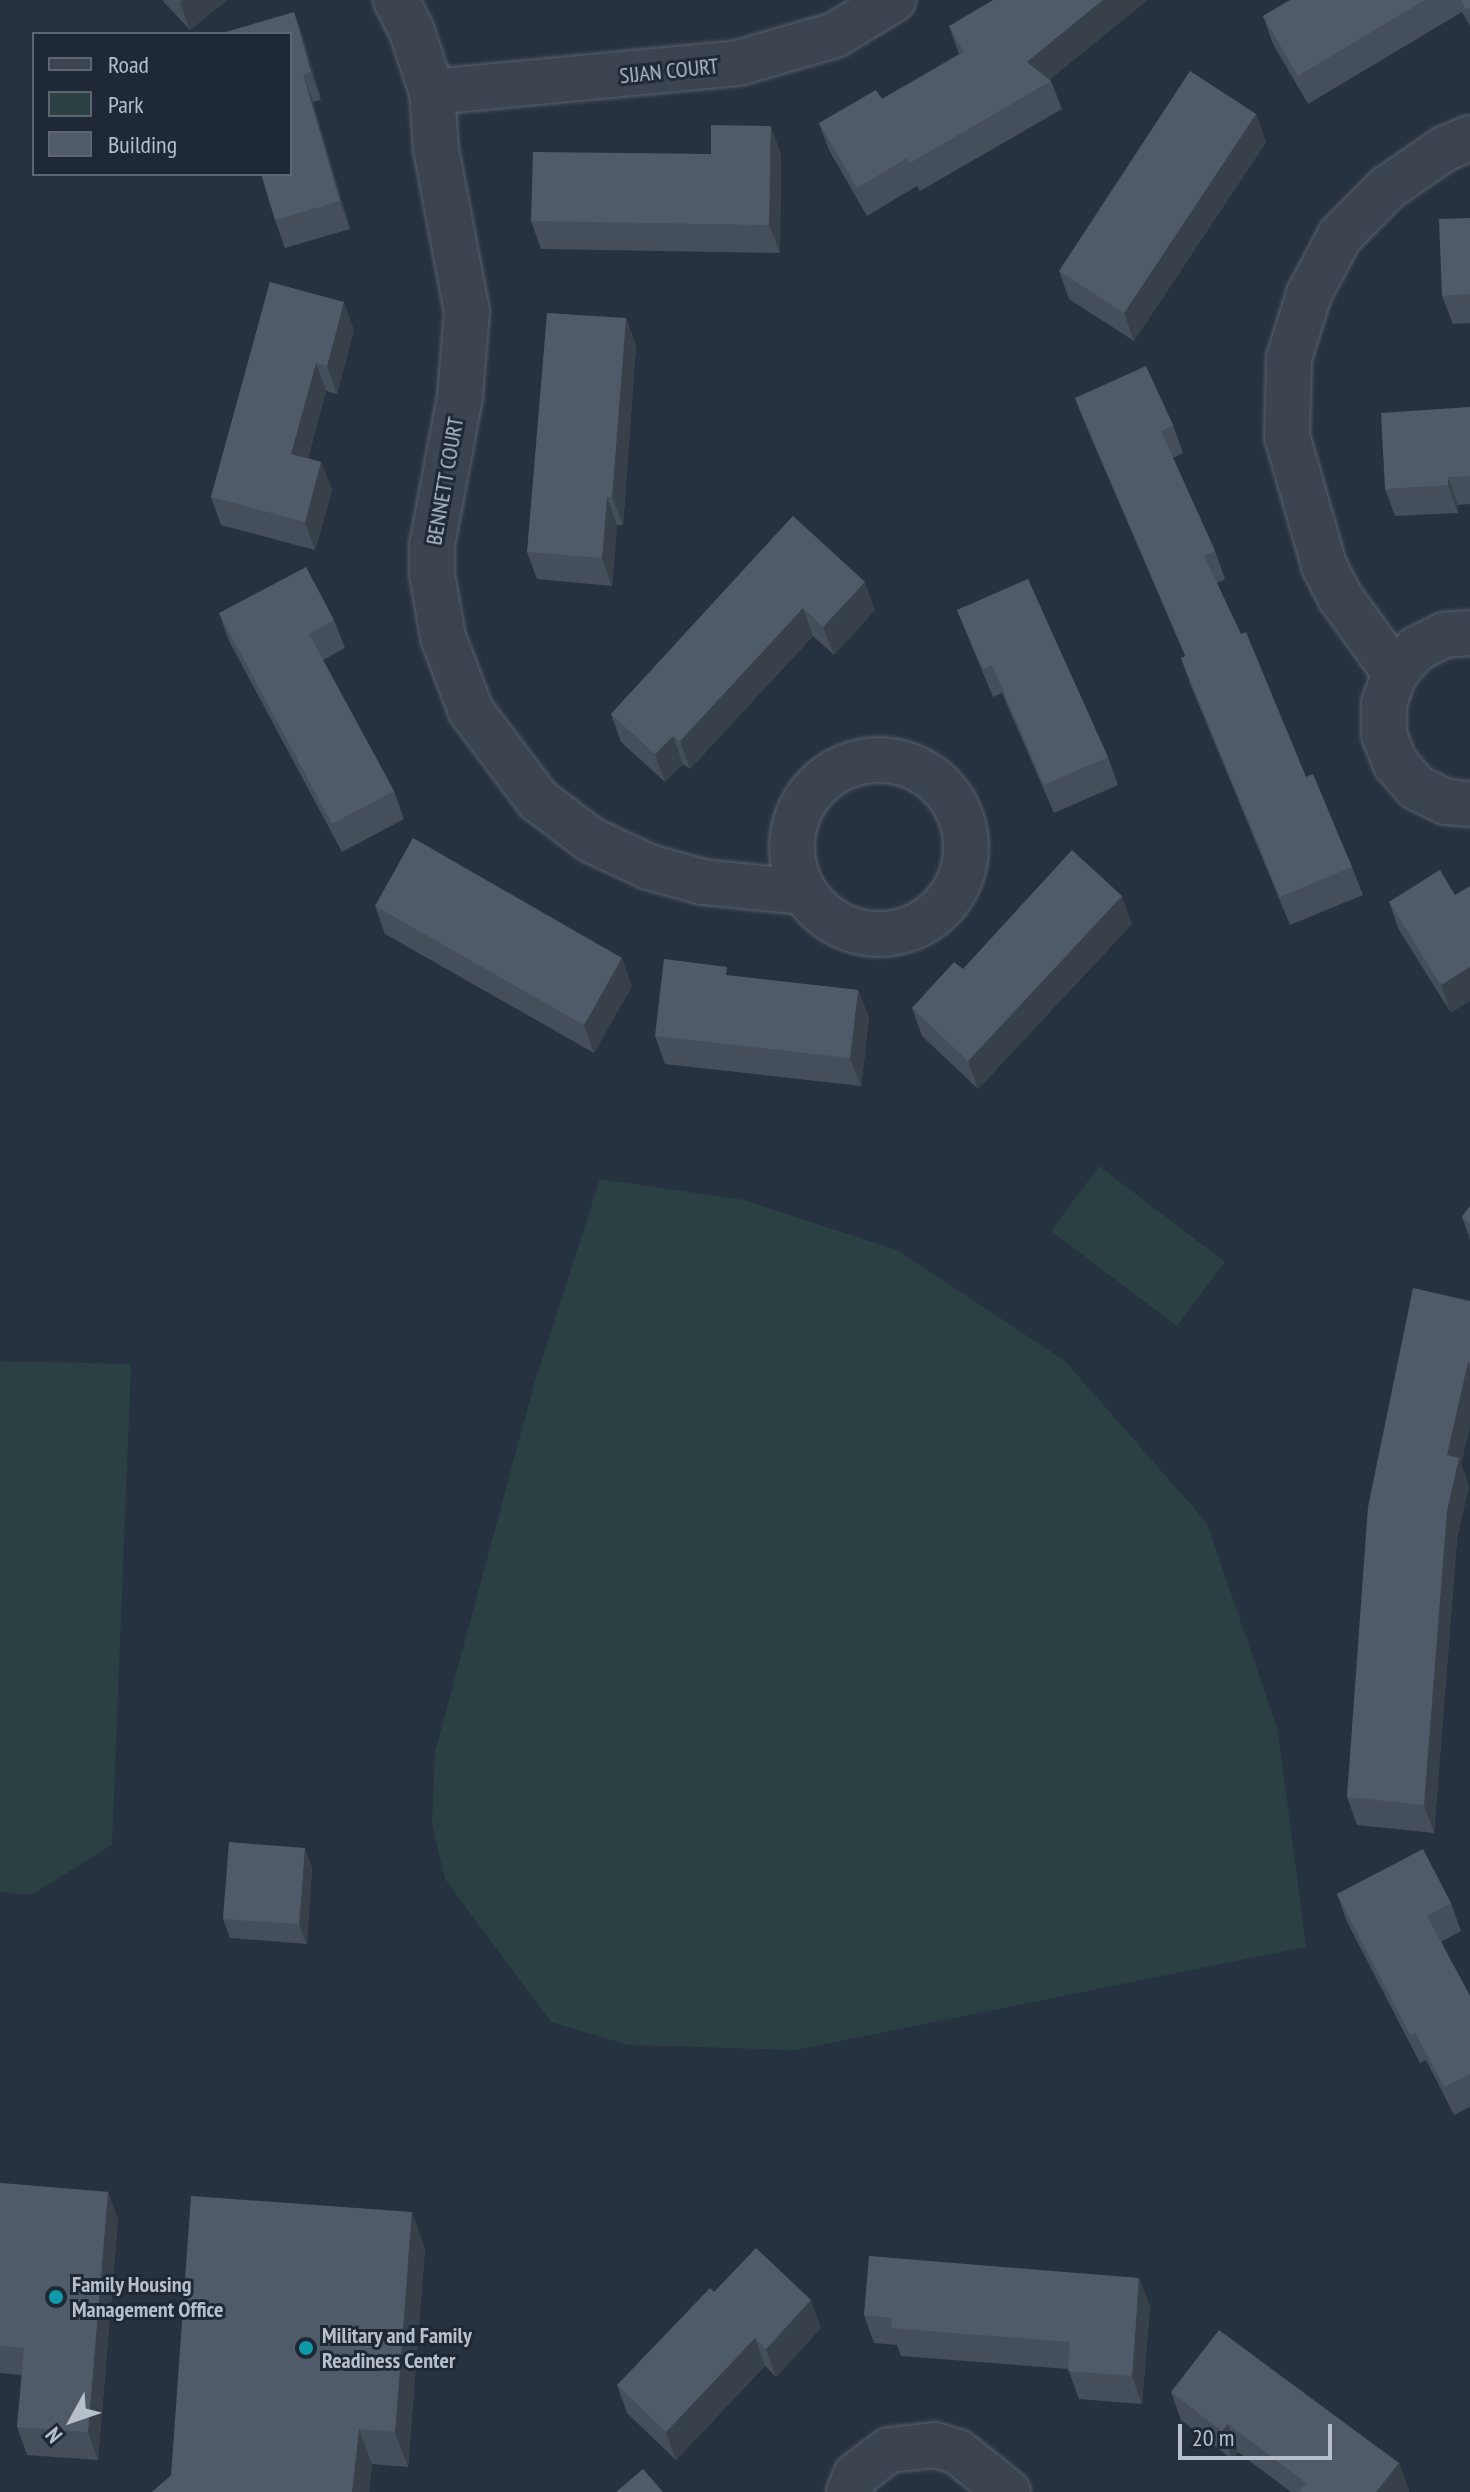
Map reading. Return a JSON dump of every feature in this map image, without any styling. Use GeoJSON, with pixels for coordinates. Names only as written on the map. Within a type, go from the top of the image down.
{"type":"FeatureCollection","features":[{"type":"Feature","properties":{"kind":"street","name":"BENNETT COURT"},"geometry":{"type":"LineString","coordinates":[[396,0],[411,29],[432,92],[436,149],[467,311],[460,397],[432,545],[432,574],[443,637],[471,711],[538,800],[591,840],[649,867],[703,882],[803,892]]}},
{"type":"Feature","properties":{"kind":"street","name":"SIJAN COURT"},"geometry":{"type":"LineString","coordinates":[[432,92],[738,63],[835,35],[893,0]]}},
{"type":"Feature","properties":{"kind":"street"},"geometry":{"type":"LineString","coordinates":[[1395,673],[1340,597],[1320,553],[1287,436],[1289,358],[1309,294],[1340,236],[1386,189],[1444,149],[1470,138]]}},
{"type":"Feature","properties":{"kind":"street"},"geometry":{"type":"LineString","coordinates":[[1470,633],[1444,635],[1416,649],[1395,673],[1384,703],[1384,724],[1396,764],[1417,788],[1446,802],[1470,804]]}},
{"type":"Feature","properties":{"kind":"street"},"geometry":{"type":"LineString","coordinates":[[849,2492],[856,2475],[889,2450],[935,2445],[958,2452],[1008,2492]]}},
{"type":"Feature","properties":{"kind":"green space"},"geometry":{"type":"Polygon","coordinates":[[[1099,1166],[1225,1262],[1177,1326],[1051,1231],[1099,1166]]]}},
{"type":"Feature","properties":{"kind":"green space"},"geometry":{"type":"Polygon","coordinates":[[[600,1179],[744,1200],[897,1250],[1064,1360],[1207,1523],[1278,1731],[1306,1947],[796,2050],[628,2045],[551,2022],[445,1879],[432,1825],[435,1752],[535,1381],[600,1179]]]}},
{"type":"Feature","properties":{"kind":"green space"},"geometry":{"type":"Polygon","coordinates":[[[0,1361],[131,1364],[112,1845],[31,1895],[0,1892],[0,1361]]]}},
{"type":"Feature","properties":{"kind":"building"},"geometry":{"type":"Polygon","coordinates":[[[993,0],[1103,0],[1027,62],[1051,81],[910,163],[907,158],[857,188],[819,123],[876,90],[882,99],[964,52],[949,26],[993,0]]]}},
{"type":"Feature","properties":{"kind":"building"},"geometry":{"type":"Polygon","coordinates":[[[1290,0],[1425,0],[1298,76],[1263,16],[1290,0]]]}},
{"type":"Feature","properties":{"kind":"building"},"geometry":{"type":"Polygon","coordinates":[[[1461,0],[1470,0],[1470,8],[1466,10],[1461,0]]]}},
{"type":"Feature","properties":{"kind":"building"},"geometry":{"type":"Polygon","coordinates":[[[294,12],[311,72],[303,74],[340,201],[275,220],[262,176],[292,176],[292,32],[226,32],[294,12]]]}},
{"type":"Feature","properties":{"kind":"building"},"geometry":{"type":"Polygon","coordinates":[[[1190,71],[1256,114],[1124,313],[1059,271],[1190,71]]]}},
{"type":"Feature","properties":{"kind":"building"},"geometry":{"type":"Polygon","coordinates":[[[711,125],[771,126],[769,225],[531,221],[533,152],[711,154],[711,125]]]}},
{"type":"Feature","properties":{"kind":"building"},"geometry":{"type":"Polygon","coordinates":[[[1470,218],[1470,294],[1442,296],[1439,219],[1470,218]]]}},
{"type":"Feature","properties":{"kind":"building"},"geometry":{"type":"Polygon","coordinates":[[[270,282],[344,302],[327,366],[316,363],[291,454],[321,462],[305,522],[211,497],[270,282]]]}},
{"type":"Feature","properties":{"kind":"building"},"geometry":{"type":"Polygon","coordinates":[[[547,313],[626,318],[612,497],[607,497],[602,558],[527,552],[547,313]]]}},
{"type":"Feature","properties":{"kind":"building"},"geometry":{"type":"Polygon","coordinates":[[[1146,366],[1173,425],[1161,431],[1215,551],[1204,556],[1241,634],[1246,632],[1306,777],[1313,774],[1352,867],[1280,897],[1181,658],[1186,656],[1075,398],[1146,366]]]}},
{"type":"Feature","properties":{"kind":"building"},"geometry":{"type":"Polygon","coordinates":[[[1470,407],[1470,476],[1448,477],[1448,485],[1385,489],[1381,413],[1470,407]]]}},
{"type":"Feature","properties":{"kind":"building"},"geometry":{"type":"Polygon","coordinates":[[[793,516],[865,582],[823,627],[803,608],[680,741],[673,736],[655,754],[611,714],[793,516]]]}},
{"type":"Feature","properties":{"kind":"building"},"geometry":{"type":"Polygon","coordinates":[[[306,567],[334,620],[309,634],[394,791],[332,824],[219,613],[306,567]]]}},
{"type":"Feature","properties":{"kind":"building"},"geometry":{"type":"Polygon","coordinates":[[[1028,579],[1108,757],[1044,785],[992,665],[983,669],[957,610],[1028,579]]]}},
{"type":"Feature","properties":{"kind":"building"},"geometry":{"type":"Polygon","coordinates":[[[413,838],[622,958],[584,1025],[375,906],[413,838]]]}},
{"type":"Feature","properties":{"kind":"building"},"geometry":{"type":"Polygon","coordinates":[[[1072,850],[1122,896],[968,1061],[912,1008],[954,962],[963,969],[1072,850]]]}},
{"type":"Feature","properties":{"kind":"building"},"geometry":{"type":"Polygon","coordinates":[[[1440,870],[1455,895],[1470,886],[1470,967],[1441,985],[1389,902],[1440,870]]]}},
{"type":"Feature","properties":{"kind":"building"},"geometry":{"type":"Polygon","coordinates":[[[664,959],[727,967],[726,975],[858,990],[850,1058],[655,1036],[664,959]]]}},
{"type":"Feature","properties":{"kind":"building"},"geometry":{"type":"Polygon","coordinates":[[[1470,1206],[1470,1224],[1462,1217],[1470,1206]]]}},
{"type":"Feature","properties":{"kind":"building"},"geometry":{"type":"Polygon","coordinates":[[[1413,1288],[1470,1301],[1470,1362],[1447,1455],[1459,1458],[1447,1511],[1424,1805],[1347,1797],[1368,1507],[1413,1288]]]}},
{"type":"Feature","properties":{"kind":"building"},"geometry":{"type":"Polygon","coordinates":[[[229,1842],[305,1848],[299,1924],[223,1919],[229,1842]]]}},
{"type":"Feature","properties":{"kind":"building"},"geometry":{"type":"Polygon","coordinates":[[[1423,1849],[1451,1903],[1427,1916],[1470,1996],[1470,2074],[1444,2087],[1415,2032],[1410,2035],[1337,1894],[1423,1849]]]}},
{"type":"Feature","properties":{"kind":"building","name":"Family Housing Management Office"},"geometry":{"type":"Polygon","coordinates":[[[0,2183],[108,2192],[88,2432],[17,2427],[24,2348],[0,2346],[0,2183]]]}},
{"type":"Feature","properties":{"kind":"building","name":"Military and Family Readiness Center"},"geometry":{"type":"Polygon","coordinates":[[[191,2196],[412,2212],[395,2432],[359,2429],[352,2492],[152,2492],[171,2476],[191,2196]]]}},
{"type":"Feature","properties":{"kind":"building"},"geometry":{"type":"Polygon","coordinates":[[[756,2248],[811,2300],[766,2349],[755,2338],[666,2432],[617,2385],[710,2288],[714,2292],[756,2248]]]}},
{"type":"Feature","properties":{"kind":"building"},"geometry":{"type":"Polygon","coordinates":[[[869,2256],[1139,2278],[1132,2376],[1068,2371],[1070,2342],[891,2328],[892,2318],[864,2315],[869,2256]]]}},
{"type":"Feature","properties":{"kind":"building"},"geometry":{"type":"Polygon","coordinates":[[[1219,2330],[1399,2463],[1376,2492],[1299,2492],[1306,2483],[1228,2424],[1222,2431],[1171,2392],[1219,2330]]]}},
{"type":"Feature","properties":{"kind":"building"},"geometry":{"type":"Polygon","coordinates":[[[643,2469],[663,2492],[616,2492],[643,2469]]]}},
{"type":"Feature","properties":{"kind":"place","name":"Family Housing Management Office"},"geometry":{"type":"Point","coordinates":[56,2297]}},
{"type":"Feature","properties":{"kind":"place","name":"Military and Family Readiness Center"},"geometry":{"type":"Point","coordinates":[306,2348]}}]}
